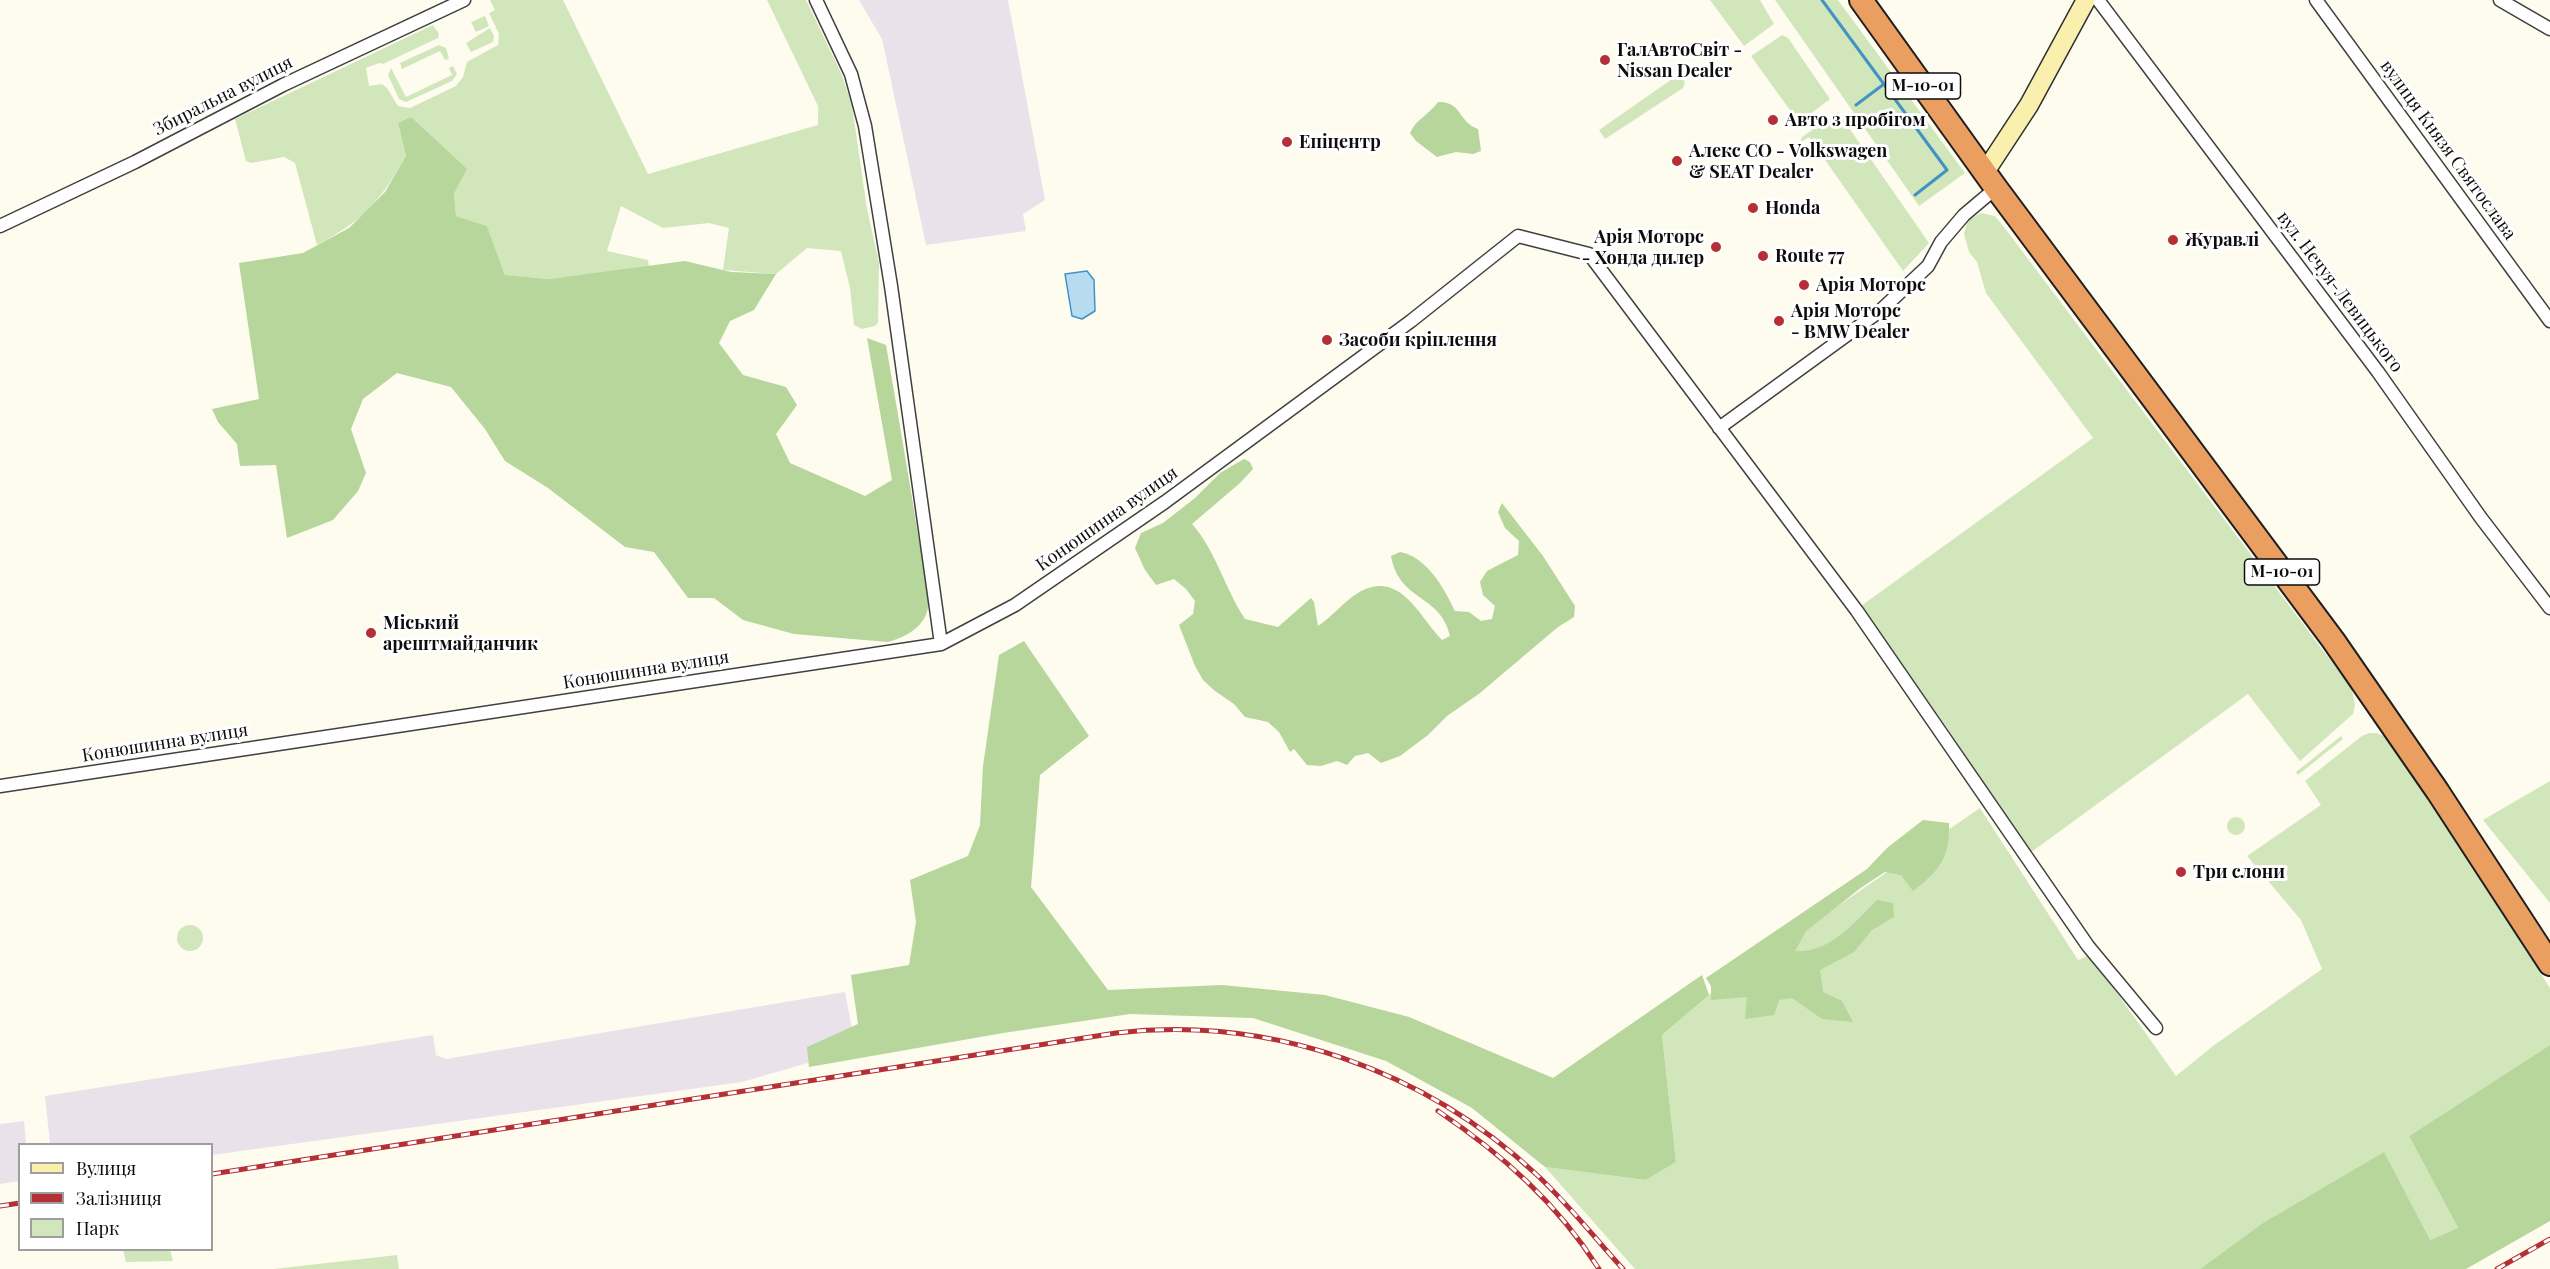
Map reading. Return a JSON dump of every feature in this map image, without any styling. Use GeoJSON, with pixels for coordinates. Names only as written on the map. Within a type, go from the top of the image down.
{"type":"FeatureCollection","features":[{"type":"Feature","properties":{"kind":"highway","name":"М-10-01"},"geometry":{"type":"LineString","coordinates":[[1861,0],[1990,180],[2332,640],[2438,792],[2550,964]]}},
{"type":"Feature","properties":{"kind":"main road"},"geometry":{"type":"LineString","coordinates":[[1990,180],[2086,0]]}},
{"type":"Feature","properties":{"kind":"street","name":"Збиральна вулиця"},"geometry":{"type":"LineString","coordinates":[[0,226],[135,162],[283,86],[464,0]]}},
{"type":"Feature","properties":{"kind":"street"},"geometry":{"type":"LineString","coordinates":[[816,0],[851,74],[865,126],[891,286],[941,644]]}},
{"type":"Feature","properties":{"kind":"street","name":"вул. Нечуя-Левицького"},"geometry":{"type":"LineString","coordinates":[[2098,0],[2378,372],[2481,518],[2550,608]]}},
{"type":"Feature","properties":{"kind":"street","name":"вулиця Князя Святослава"},"geometry":{"type":"LineString","coordinates":[[2316,0],[2550,321]]}},
{"type":"Feature","properties":{"kind":"street"},"geometry":{"type":"LineString","coordinates":[[2500,0],[2550,29]]}},
{"type":"Feature","properties":{"kind":"street"},"geometry":{"type":"LineString","coordinates":[[1990,180],[1941,242],[1928,266],[1880,310],[1719,428],[1857,611],[2088,946],[2156,1028]]}},
{"type":"Feature","properties":{"kind":"street","name":"Конюшинна вулиця"},"geometry":{"type":"LineString","coordinates":[[0,786],[941,644],[1015,605],[1166,501],[1411,321],[1518,236],[1589,254],[1719,428]]}},
{"type":"Feature","properties":{"kind":"shaded area"},"geometry":{"type":"Polygon","coordinates":[[[859,0],[1008,0],[1045,200],[1023,214],[1026,231],[926,245],[882,39],[859,0]]]}},
{"type":"Feature","properties":{"kind":"shaded area"},"geometry":{"type":"Polygon","coordinates":[[[845,992],[856,1049],[742,1082],[213,1155],[213,1143],[50,1143],[45,1096],[433,1035],[436,1055],[446,1059],[845,992]]]}},
{"type":"Feature","properties":{"kind":"shaded area"},"geometry":{"type":"Polygon","coordinates":[[[24,1121],[26,1143],[18,1143],[18,1181],[0,1184],[0,1124],[24,1121]]]}},
{"type":"Feature","properties":{"kind":"green space"},"geometry":{"type":"Polygon","coordinates":[[[490,0],[563,0],[648,174],[818,125],[818,106],[767,0],[806,0],[842,75],[852,106],[867,209],[879,263],[878,323],[862,329],[854,325],[850,288],[841,251],[807,248],[776,274],[723,270],[729,228],[709,223],[663,228],[621,206],[607,251],[648,260],[649,268],[548,279],[505,275],[487,226],[456,216],[454,193],[398,123],[406,156],[388,185],[359,218],[317,245],[295,163],[284,157],[251,163],[246,161],[235,119],[433,25],[439,34],[438,38],[383,64],[379,63],[366,68],[369,86],[382,84],[398,106],[410,108],[456,86],[463,77],[467,62],[498,45],[499,34],[489,13],[495,10],[490,0]]]}},
{"type":"Feature","properties":{"kind":"green space"},"geometry":{"type":"Polygon","coordinates":[[[1710,0],[1760,0],[1774,24],[1744,46],[1710,0]]]}},
{"type":"Feature","properties":{"kind":"green space"},"geometry":{"type":"Polygon","coordinates":[[[1775,0],[1838,0],[1965,173],[1919,206],[1775,0]]]}},
{"type":"Feature","properties":{"kind":"green space"},"geometry":{"type":"Polygon","coordinates":[[[485,16],[489,26],[476,32],[471,22],[485,16]]]}},
{"type":"Feature","properties":{"kind":"green space"},"geometry":{"type":"Polygon","coordinates":[[[490,28],[494,36],[493,42],[471,52],[466,43],[490,28]]]}},
{"type":"Feature","properties":{"kind":"green space"},"geometry":{"type":"Polygon","coordinates":[[[1782,35],[1788,38],[1830,99],[1793,127],[1789,126],[1797,120],[1751,56],[1782,35]]]}},
{"type":"Feature","properties":{"kind":"green space"},"geometry":{"type":"Polygon","coordinates":[[[439,45],[446,48],[449,59],[445,60],[440,51],[402,69],[400,63],[439,45]]]}},
{"type":"Feature","properties":{"kind":"green space"},"geometry":{"type":"Polygon","coordinates":[[[453,66],[457,74],[452,81],[406,102],[399,99],[388,75],[391,68],[406,97],[452,75],[449,68],[453,66]]]}},
{"type":"Feature","properties":{"kind":"green space"},"geometry":{"type":"Polygon","coordinates":[[[1680,76],[1685,82],[1683,88],[1605,139],[1599,130],[1675,77],[1680,76]]]}},
{"type":"Feature","properties":{"kind":"green space"},"geometry":{"type":"Polygon","coordinates":[[[1438,102],[1452,105],[1467,122],[1478,129],[1481,151],[1473,154],[1456,152],[1437,157],[1416,141],[1410,133],[1419,120],[1438,102]]]}},
{"type":"Feature","properties":{"kind":"green space"},"geometry":{"type":"Polygon","coordinates":[[[1838,112],[1929,243],[1903,271],[1809,137],[1800,143],[1802,137],[1838,112]]]}},
{"type":"Feature","properties":{"kind":"green space"},"geometry":{"type":"Polygon","coordinates":[[[411,117],[467,169],[454,193],[456,216],[487,226],[505,275],[549,279],[685,261],[731,272],[776,274],[754,310],[730,321],[719,343],[743,375],[786,387],[797,405],[776,434],[790,463],[865,496],[892,480],[867,338],[886,345],[928,594],[926,615],[913,631],[888,642],[794,634],[743,620],[714,598],[688,598],[654,552],[625,547],[548,488],[505,461],[485,429],[451,387],[397,373],[363,399],[351,429],[366,473],[358,491],[333,520],[287,538],[276,465],[240,466],[237,444],[218,422],[212,409],[259,399],[239,263],[303,253],[349,228],[385,192],[406,156],[398,123],[411,117]]]}},
{"type":"Feature","properties":{"kind":"green space"},"geometry":{"type":"Polygon","coordinates":[[[1981,213],[1995,216],[2007,231],[2352,689],[2355,706],[2353,714],[2300,761],[2248,694],[2030,853],[1950,732],[1861,606],[2093,438],[1986,293],[1977,262],[1969,252],[1964,234],[1968,220],[1981,213]]]}},
{"type":"Feature","properties":{"kind":"green space"},"geometry":{"type":"Polygon","coordinates":[[[1244,459],[1250,462],[1253,469],[1192,524],[1208,546],[1245,619],[1278,627],[1311,598],[1314,602],[1318,626],[1358,593],[1373,587],[1386,587],[1407,598],[1442,640],[1450,636],[1438,612],[1402,582],[1395,571],[1391,556],[1400,552],[1418,560],[1434,575],[1455,611],[1469,612],[1481,621],[1492,619],[1495,606],[1483,595],[1480,582],[1487,571],[1518,555],[1519,541],[1505,528],[1498,512],[1502,503],[1543,556],[1575,606],[1574,617],[1558,627],[1400,756],[1381,763],[1368,753],[1355,756],[1347,765],[1337,761],[1321,766],[1307,765],[1294,749],[1290,752],[1279,732],[1268,722],[1245,717],[1234,704],[1203,680],[1179,625],[1193,614],[1195,601],[1174,579],[1156,585],[1145,570],[1135,548],[1141,533],[1163,523],[1195,498],[1220,473],[1244,459]]]}},
{"type":"Feature","properties":{"kind":"green space"},"geometry":{"type":"Polygon","coordinates":[[[1024,641],[1089,736],[1040,775],[1031,887],[1108,990],[1222,985],[1325,995],[1409,1017],[1553,1078],[1702,975],[1709,995],[1662,1035],[1676,1162],[1646,1180],[1545,1167],[1472,1108],[1386,1061],[1253,1018],[1130,1014],[1003,1033],[809,1067],[807,1047],[858,1024],[851,975],[909,965],[916,922],[910,880],[968,856],[980,825],[983,766],[999,655],[1024,641]]]}},
{"type":"Feature","properties":{"kind":"green space"},"geometry":{"type":"Polygon","coordinates":[[[2369,733],[2377,733],[2391,740],[2550,988],[2550,1045],[2409,1136],[2458,1228],[2430,1240],[2260,1225],[2200,1269],[1635,1269],[1545,1167],[1646,1180],[1676,1162],[1662,1035],[1709,995],[1980,808],[2078,960],[2090,955],[2176,1076],[2213,1046],[2322,969],[2301,920],[2247,856],[2321,805],[2305,781],[2369,733]]]}},
{"type":"Feature","properties":{"kind":"green space"},"geometry":{"type":"Polygon","coordinates":[[[2341,736],[2343,739],[2298,775],[2296,772],[2341,736]]]}},
{"type":"Feature","properties":{"kind":"green space"},"geometry":{"type":"Polygon","coordinates":[[[2550,781],[2550,903],[2483,820],[2550,781]]]}},
{"type":"Feature","properties":{"kind":"green space"},"geometry":{"type":"Polygon","coordinates":[[[2236,817],[2242,820],[2245,826],[2242,832],[2236,835],[2230,832],[2227,826],[2230,820],[2236,817]]]}},
{"type":"Feature","properties":{"kind":"green space"},"geometry":{"type":"Polygon","coordinates":[[[1923,820],[1949,823],[1945,855],[1930,877],[1913,891],[1901,875],[1885,872],[1806,931],[1795,951],[1819,948],[1830,942],[1850,927],[1877,900],[1893,903],[1894,917],[1872,930],[1854,952],[1820,970],[1823,992],[1842,1001],[1853,1022],[1822,1019],[1792,998],[1779,1000],[1774,1015],[1745,1019],[1747,997],[1711,1000],[1711,986],[1706,978],[1867,869],[1887,848],[1923,820]]]}},
{"type":"Feature","properties":{"kind":"green space"},"geometry":{"type":"Polygon","coordinates":[[[190,925],[199,929],[203,938],[199,947],[190,951],[181,947],[177,938],[181,929],[190,925]]]}},
{"type":"Feature","properties":{"kind":"green space"},"geometry":{"type":"Polygon","coordinates":[[[2550,1045],[2550,1221],[2466,1269],[2200,1269],[2260,1225],[2384,1152],[2430,1240],[2458,1228],[2409,1136],[2550,1045]]]}},
{"type":"Feature","properties":{"kind":"green space"},"geometry":{"type":"Polygon","coordinates":[[[123,1251],[170,1251],[173,1261],[126,1262],[123,1251]]]}},
{"type":"Feature","properties":{"kind":"green space"},"geometry":{"type":"Polygon","coordinates":[[[397,1255],[399,1269],[274,1269],[397,1255]]]}},
{"type":"Feature","properties":{"kind":"water"},"geometry":{"type":"Polygon","coordinates":[[[1087,271],[1094,280],[1095,311],[1082,319],[1072,316],[1065,274],[1087,271]]]}},
{"type":"Feature","properties":{"kind":"waterway"},"geometry":{"type":"LineString","coordinates":[[1822,0],[1947,170],[1915,195]]}},
{"type":"Feature","properties":{"kind":"waterway"},"geometry":{"type":"LineString","coordinates":[[1856,105],[1884,84]]}},
{"type":"Feature","properties":{"kind":"railway"},"geometry":{"type":"LineString","coordinates":[[213,1174],[1116,1033],[1174,1030],[1231,1033],[1287,1042],[1342,1058],[1395,1079],[1446,1106],[1493,1138],[1537,1175],[1623,1269]]}},
{"type":"Feature","properties":{"kind":"railway"},"geometry":{"type":"LineString","coordinates":[[1438,1111],[1462,1127],[1527,1181],[1565,1223],[1599,1269]]}},
{"type":"Feature","properties":{"kind":"railway"},"geometry":{"type":"LineString","coordinates":[[0,1206],[18,1203]]}},
{"type":"Feature","properties":{"kind":"railway"},"geometry":{"type":"LineString","coordinates":[[2497,1269],[2550,1239]]}},
{"type":"Feature","properties":{"kind":"place","name":"ГалАвтоСвіт - Nissan Dealer"},"geometry":{"type":"Point","coordinates":[1605,60]}},
{"type":"Feature","properties":{"kind":"place","name":"Авто з пробігом"},"geometry":{"type":"Point","coordinates":[1773,120]}},
{"type":"Feature","properties":{"kind":"place","name":"Епіцентр"},"geometry":{"type":"Point","coordinates":[1287,142]}},
{"type":"Feature","properties":{"kind":"place","name":"Алекс CO - Volkswagen & SEAT Dealer"},"geometry":{"type":"Point","coordinates":[1677,161]}},
{"type":"Feature","properties":{"kind":"place","name":"Honda"},"geometry":{"type":"Point","coordinates":[1753,208]}},
{"type":"Feature","properties":{"kind":"place","name":"Журавлі"},"geometry":{"type":"Point","coordinates":[2173,240]}},
{"type":"Feature","properties":{"kind":"place","name":"Арія Моторс - Хонда дилер"},"geometry":{"type":"Point","coordinates":[1716,247]}},
{"type":"Feature","properties":{"kind":"place","name":"Route 77"},"geometry":{"type":"Point","coordinates":[1763,256]}},
{"type":"Feature","properties":{"kind":"place","name":"Арія Моторс"},"geometry":{"type":"Point","coordinates":[1804,285]}},
{"type":"Feature","properties":{"kind":"place","name":"Арія Моторс - BMW Dealer"},"geometry":{"type":"Point","coordinates":[1779,321]}},
{"type":"Feature","properties":{"kind":"place","name":"Засоби кріплення"},"geometry":{"type":"Point","coordinates":[1327,340]}},
{"type":"Feature","properties":{"kind":"place","name":"Міський арештмайданчик"},"geometry":{"type":"Point","coordinates":[371,633]}},
{"type":"Feature","properties":{"kind":"place","name":"Три слони"},"geometry":{"type":"Point","coordinates":[2181,872]}}]}
